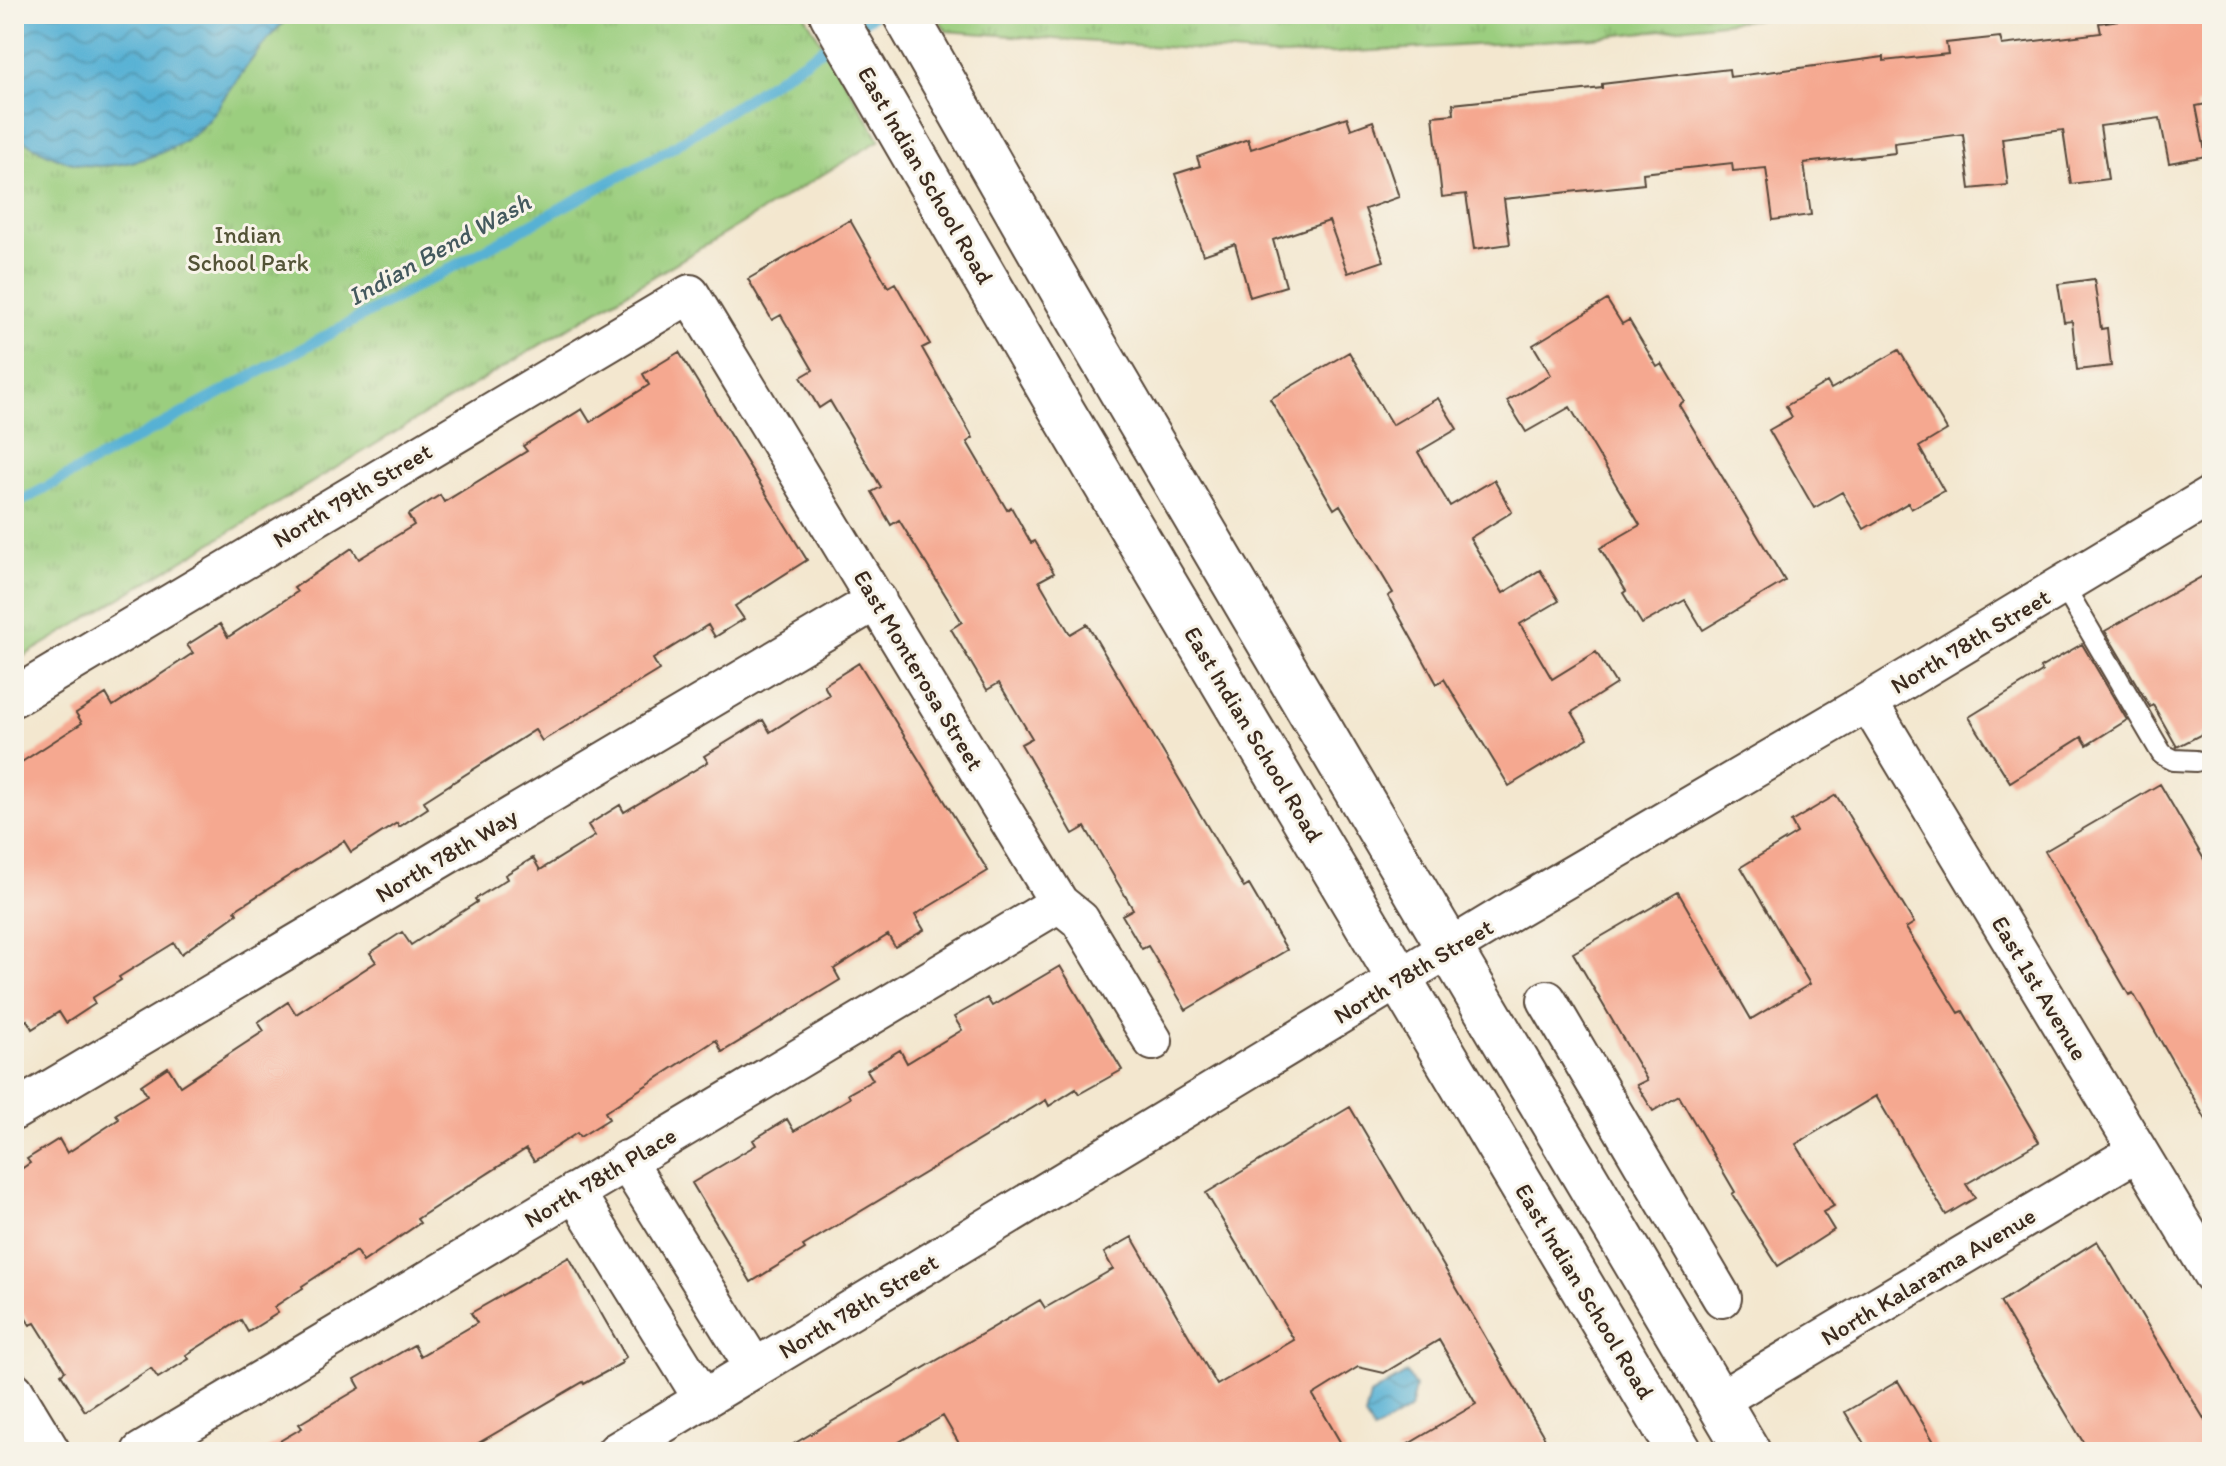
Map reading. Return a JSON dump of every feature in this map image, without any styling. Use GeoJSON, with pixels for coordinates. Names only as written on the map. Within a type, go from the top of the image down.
{"type":"FeatureCollection","features":[{"type":"Feature","properties":{"kind":"main road","name":"East Indian School Road"},"geometry":{"type":"LineString","coordinates":[[832,14],[1066,418],[1680,1452]]}},
{"type":"Feature","properties":{"kind":"main road"},"geometry":{"type":"LineString","coordinates":[[914,30],[1109,371],[1748,1452]]}},
{"type":"Feature","properties":{"kind":"street","name":"East Monterosa Street"},"geometry":{"type":"LineString","coordinates":[[690,294],[1059,903],[1080,920],[1153,1041]]}},
{"type":"Feature","properties":{"kind":"street","name":"North 79th Street"},"geometry":{"type":"LineString","coordinates":[[14,697],[690,294]]}},
{"type":"Feature","properties":{"kind":"street","name":"North 78th Street"},"geometry":{"type":"LineString","coordinates":[[616,1452],[1450,949],[2212,495]]}},
{"type":"Feature","properties":{"kind":"street","name":"North 78th Way"},"geometry":{"type":"LineString","coordinates":[[14,1111],[877,600]]}},
{"type":"Feature","properties":{"kind":"street","name":"East 1st Avenue"},"geometry":{"type":"LineString","coordinates":[[1868,702],[2212,1274]]}},
{"type":"Feature","properties":{"kind":"street","name":"North 78th Place"},"geometry":{"type":"LineString","coordinates":[[141,1452],[1059,903]]}},
{"type":"Feature","properties":{"kind":"street"},"geometry":{"type":"LineString","coordinates":[[1547,1000],[1722,1298]]}},
{"type":"Feature","properties":{"kind":"street"},"geometry":{"type":"LineString","coordinates":[[1557,1126],[1604,1097]]}},
{"type":"Feature","properties":{"kind":"street","name":"North Kalarama Avenue"},"geometry":{"type":"LineString","coordinates":[[1718,1401],[2138,1151]]}},
{"type":"Feature","properties":{"kind":"street"},"geometry":{"type":"LineString","coordinates":[[626,1160],[754,1367]]}},
{"type":"Feature","properties":{"kind":"street"},"geometry":{"type":"LineString","coordinates":[[575,1192],[703,1399]]}},
{"type":"Feature","properties":{"kind":"street"},"geometry":{"type":"LineString","coordinates":[[1655,1294],[1702,1265]]}},
{"type":"Feature","properties":{"kind":"street"},"geometry":{"type":"LineString","coordinates":[[14,1391],[51,1452]]}},
{"type":"Feature","properties":{"kind":"lane"},"geometry":{"type":"LineString","coordinates":[[2063,585],[2162,754],[2174,760],[2196,761]]}},
{"type":"Feature","properties":{"kind":"green space","name":"Indian School Park"},"geometry":{"type":"Polygon","coordinates":[[[14,14],[804,14],[880,140],[14,662],[14,14]]]}},
{"type":"Feature","properties":{"kind":"green space"},"geometry":{"type":"Polygon","coordinates":[[[936,14],[1800,14],[1593,38],[1285,56],[946,31],[936,14]]]}},
{"type":"Feature","properties":{"kind":"water"},"geometry":{"type":"Polygon","coordinates":[[[14,14],[293,14],[264,43],[210,118],[192,135],[142,160],[105,166],[62,160],[14,134],[14,14]]]}},
{"type":"Feature","properties":{"kind":"water"},"geometry":{"type":"Polygon","coordinates":[[[1407,1373],[1415,1387],[1410,1409],[1374,1431],[1365,1417],[1370,1395],[1407,1373]]]}},
{"type":"Feature","properties":{"kind":"building"},"geometry":{"type":"Polygon","coordinates":[[[2119,14],[2212,14],[2212,103],[2196,106],[2206,156],[2169,163],[2160,118],[2100,126],[2108,179],[2071,184],[2063,130],[2002,138],[2008,185],[1970,189],[1963,134],[1894,143],[1895,153],[1804,163],[1811,215],[1773,220],[1766,168],[1733,171],[1732,163],[1643,173],[1644,184],[1504,199],[1510,244],[1474,249],[1466,194],[1442,197],[1433,116],[1454,114],[1453,104],[1602,88],[1602,84],[1729,69],[1730,77],[1884,57],[1884,61],[1948,54],[1946,43],[2000,37],[2002,45],[2101,33],[2099,23],[2120,20],[2119,14]]]}},
{"type":"Feature","properties":{"kind":"building"},"geometry":{"type":"Polygon","coordinates":[[[1347,117],[1351,129],[1373,121],[1399,197],[1365,209],[1384,261],[1348,273],[1329,221],[1273,240],[1286,286],[1250,297],[1235,244],[1203,255],[1175,174],[1200,166],[1197,157],[1248,139],[1251,149],[1347,117]]]}},
{"type":"Feature","properties":{"kind":"building"},"geometry":{"type":"Polygon","coordinates":[[[850,220],[888,287],[895,283],[930,344],[922,348],[973,438],[967,442],[1007,510],[1011,507],[1031,543],[1035,541],[1054,573],[1039,581],[1070,634],[1087,624],[1244,888],[1249,885],[1287,950],[1186,1010],[1148,946],[1142,949],[1122,915],[1133,909],[1085,827],[1073,834],[1021,744],[1032,738],[999,683],[987,690],[951,629],[962,622],[899,520],[891,525],[872,492],[881,487],[830,401],[819,408],[801,377],[813,370],[781,315],[772,320],[748,279],[850,220]]]}},
{"type":"Feature","properties":{"kind":"building"},"geometry":{"type":"Polygon","coordinates":[[[2094,279],[2101,329],[2107,328],[2111,366],[2077,370],[2072,321],[2064,322],[2058,284],[2094,279]]]}},
{"type":"Feature","properties":{"kind":"building"},"geometry":{"type":"Polygon","coordinates":[[[1607,300],[1622,324],[1629,320],[1657,367],[1662,364],[1684,401],[1679,405],[1785,581],[1703,630],[1685,600],[1642,624],[1623,593],[1626,591],[1600,548],[1640,525],[1570,407],[1526,432],[1507,401],[1551,375],[1533,345],[1607,300]]]}},
{"type":"Feature","properties":{"kind":"building"},"geometry":{"type":"Polygon","coordinates":[[[1899,350],[1947,430],[1919,447],[1944,491],[1911,509],[1908,503],[1864,529],[1842,492],[1814,508],[1769,430],[1792,417],[1786,406],[1827,382],[1831,389],[1899,350]]]}},
{"type":"Feature","properties":{"kind":"building"},"geometry":{"type":"Polygon","coordinates":[[[679,352],[807,560],[735,606],[744,619],[715,637],[708,625],[653,659],[659,670],[542,741],[535,730],[424,801],[428,808],[399,827],[397,823],[351,852],[344,841],[235,910],[237,914],[181,954],[174,943],[119,977],[121,980],[92,998],[95,1004],[66,1023],[59,1012],[32,1029],[27,1020],[14,1028],[14,767],[82,723],[76,713],[106,694],[113,706],[193,653],[187,645],[220,624],[228,637],[297,592],[294,588],[352,548],[359,559],[414,525],[408,515],[440,495],[444,502],[527,451],[523,446],[582,409],[590,422],[649,385],[643,374],[679,352]]]}},
{"type":"Feature","properties":{"kind":"building"},"geometry":{"type":"Polygon","coordinates":[[[1349,352],[1392,425],[1438,398],[1457,429],[1418,452],[1450,506],[1494,480],[1512,512],[1470,538],[1503,593],[1540,570],[1559,601],[1520,624],[1552,679],[1596,652],[1616,684],[1572,712],[1588,738],[1509,786],[1444,679],[1437,684],[1388,596],[1393,593],[1340,505],[1334,509],[1270,399],[1349,352]]]}},
{"type":"Feature","properties":{"kind":"building"},"geometry":{"type":"Polygon","coordinates":[[[2212,571],[2212,729],[2177,747],[2105,631],[2212,571]]]}},
{"type":"Feature","properties":{"kind":"building"},"geometry":{"type":"Polygon","coordinates":[[[2082,644],[2127,720],[2087,745],[2082,737],[2010,782],[1969,717],[2042,672],[2040,668],[2082,644]]]}},
{"type":"Feature","properties":{"kind":"building"},"geometry":{"type":"Polygon","coordinates":[[[859,663],[988,871],[915,915],[924,930],[895,947],[888,935],[834,969],[840,980],[722,1052],[716,1040],[605,1112],[609,1119],[580,1137],[577,1133],[534,1161],[526,1149],[417,1219],[420,1223],[363,1262],[356,1251],[302,1286],[274,1307],[278,1313],[248,1332],[241,1320],[186,1355],[189,1359],[158,1378],[151,1368],[85,1411],[61,1374],[65,1371],[35,1323],[30,1325],[14,1300],[14,1174],[30,1163],[27,1159],[59,1139],[67,1153],[119,1119],[116,1114],[147,1095],[141,1085],[168,1067],[180,1086],[264,1031],[258,1022],[288,1002],[296,1014],[376,962],[370,953],[402,932],[411,945],[477,902],[475,899],[507,879],[505,875],[533,858],[540,870],[595,836],[588,825],[620,805],[624,812],[708,762],[704,756],[763,720],[770,732],[829,695],[824,685],[859,663]]]}},
{"type":"Feature","properties":{"kind":"building"},"geometry":{"type":"Polygon","coordinates":[[[2160,784],[2212,873],[2212,1130],[2133,993],[2129,995],[2045,851],[2160,784]]]}},
{"type":"Feature","properties":{"kind":"building"},"geometry":{"type":"Polygon","coordinates":[[[1836,795],[1914,923],[1906,928],[1959,1013],[1963,1011],[2039,1142],[1966,1184],[1975,1198],[1946,1215],[1876,1096],[1796,1144],[1834,1206],[1823,1212],[1834,1230],[1778,1266],[1732,1194],[1735,1192],[1679,1096],[1653,1111],[1637,1085],[1647,1080],[1573,953],[1678,892],[1751,1019],[1810,984],[1741,867],[1797,833],[1791,822],[1836,795]]]}},
{"type":"Feature","properties":{"kind":"building"},"geometry":{"type":"Polygon","coordinates":[[[1060,966],[1122,1070],[1079,1094],[1076,1089],[1049,1106],[1046,1100],[803,1246],[805,1249],[751,1282],[692,1183],[756,1145],[753,1140],[787,1119],[794,1131],[850,1098],[848,1094],[873,1080],[867,1070],[900,1050],[907,1063],[962,1030],[954,1017],[987,998],[992,1006],[1060,966]]]}},
{"type":"Feature","properties":{"kind":"building"},"geometry":{"type":"Polygon","coordinates":[[[1350,1107],[1553,1452],[1395,1452],[1476,1404],[1439,1340],[1384,1373],[1358,1367],[1313,1395],[1346,1452],[964,1452],[943,1416],[882,1452],[780,1452],[1040,1300],[1045,1308],[1113,1269],[1104,1253],[1132,1237],[1217,1385],[1294,1340],[1206,1193],[1350,1107]]]}},
{"type":"Feature","properties":{"kind":"building"},"geometry":{"type":"Polygon","coordinates":[[[2097,1241],[2212,1432],[2212,1452],[2089,1452],[2000,1302],[2097,1241]]]}},
{"type":"Feature","properties":{"kind":"building"},"geometry":{"type":"Polygon","coordinates":[[[569,1257],[626,1357],[622,1363],[583,1382],[463,1452],[261,1452],[302,1428],[299,1424],[360,1388],[355,1379],[414,1345],[420,1356],[477,1323],[471,1313],[569,1257]]]}},
{"type":"Feature","properties":{"kind":"building"},"geometry":{"type":"Polygon","coordinates":[[[1898,1381],[1940,1452],[1869,1452],[1845,1412],[1898,1381]]]}},
{"type":"Feature","properties":{"kind":"waterway","name":"Indian Bend Wash"},"geometry":{"type":"LineString","coordinates":[[852,29],[875,14]]}},
{"type":"Feature","properties":{"kind":"waterway","name":"Indian Bend Wash"},"geometry":{"type":"LineString","coordinates":[[14,505],[670,149],[838,39]]}}]}
